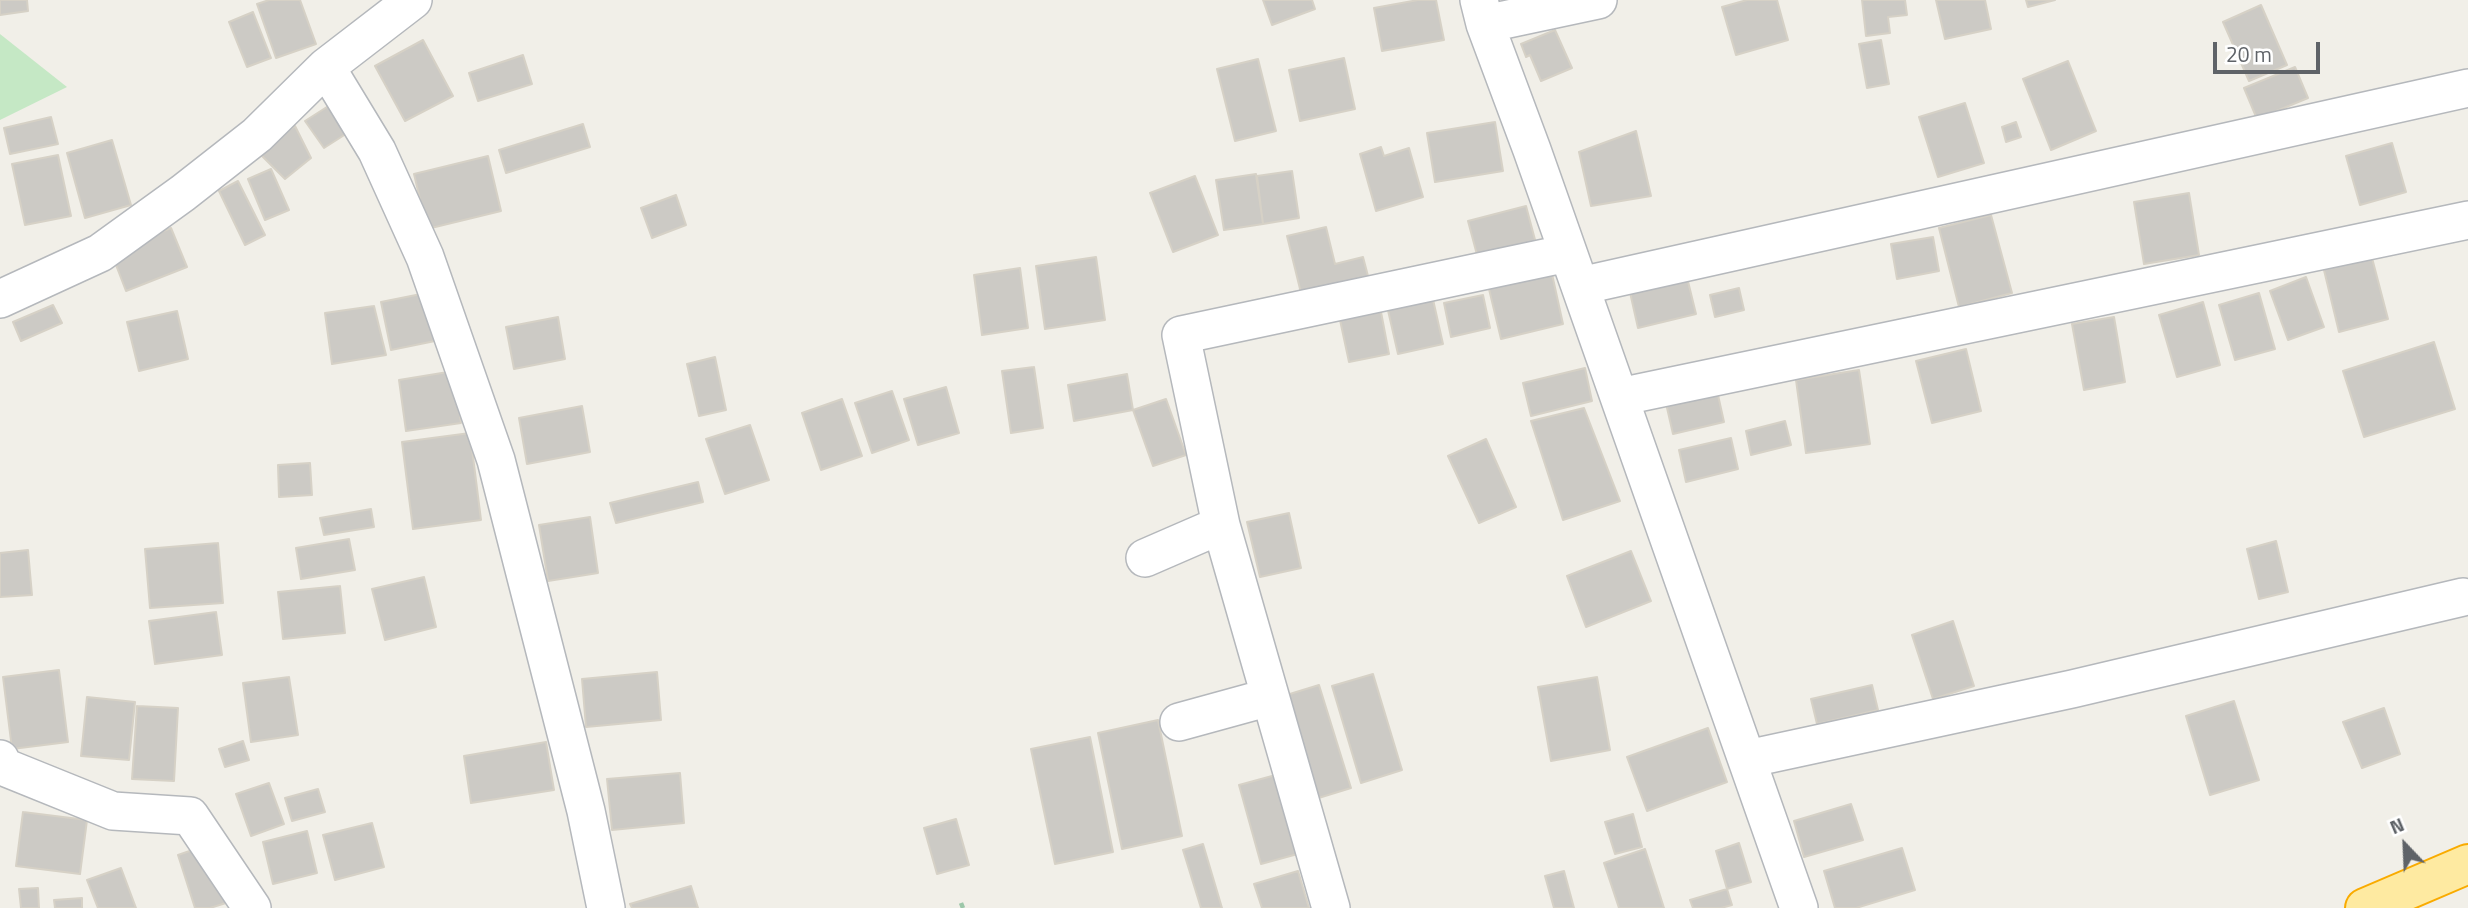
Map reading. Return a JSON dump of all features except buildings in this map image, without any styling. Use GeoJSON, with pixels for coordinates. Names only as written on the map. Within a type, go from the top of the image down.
{"type":"FeatureCollection","features":[{"type":"Feature","properties":{"kind":"highway"},"geometry":{"type":"LineString","coordinates":[[2365,908],[2468,864]]}},
{"type":"Feature","properties":{"kind":"street"},"geometry":{"type":"LineString","coordinates":[[0,299],[100,253],[257,135],[326,67],[412,0]]}},
{"type":"Feature","properties":{"kind":"street"},"geometry":{"type":"LineString","coordinates":[[1598,0],[1482,12],[1799,908]]}},
{"type":"Feature","properties":{"kind":"street"},"geometry":{"type":"LineString","coordinates":[[326,67],[377,151],[425,257],[496,460],[586,811],[606,908]]}},
{"type":"Feature","properties":{"kind":"street"},"geometry":{"type":"LineString","coordinates":[[1331,908],[1220,525],[1181,335],[1574,270],[2468,88]]}},
{"type":"Feature","properties":{"kind":"street"},"geometry":{"type":"LineString","coordinates":[[1619,397],[2468,220]]}},
{"type":"Feature","properties":{"kind":"street"},"geometry":{"type":"LineString","coordinates":[[1145,558],[1220,525]]}},
{"type":"Feature","properties":{"kind":"street"},"geometry":{"type":"LineString","coordinates":[[1747,759],[2072,690],[2463,597]]}},
{"type":"Feature","properties":{"kind":"street"},"geometry":{"type":"LineString","coordinates":[[1179,722],[1270,697]]}},
{"type":"Feature","properties":{"kind":"street"},"geometry":{"type":"LineString","coordinates":[[0,759],[4,767],[113,811],[190,816],[252,908]]}},
{"type":"Feature","properties":{"kind":"green space"},"geometry":{"type":"Polygon","coordinates":[[[0,34],[67,87],[0,120],[0,34]]]}}]}
